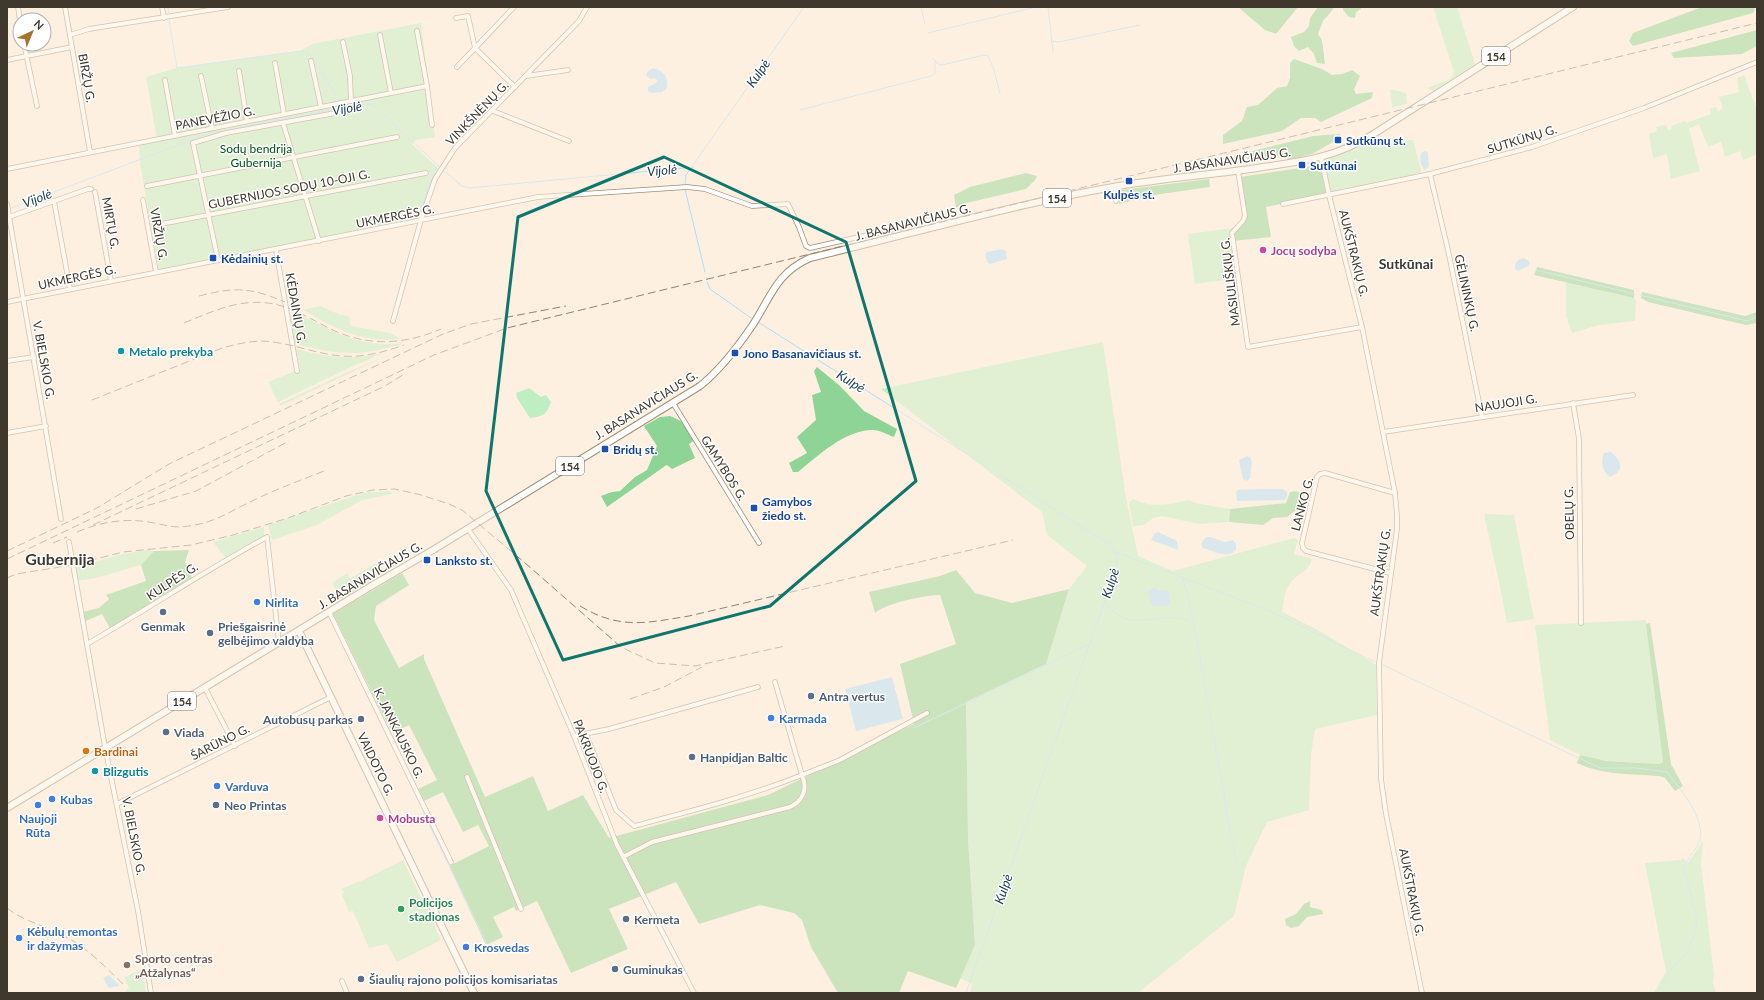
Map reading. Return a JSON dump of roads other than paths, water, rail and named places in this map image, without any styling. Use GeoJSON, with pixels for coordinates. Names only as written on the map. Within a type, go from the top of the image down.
{"type":"FeatureCollection","features":[{"type":"Feature","properties":{"kind":"main road","name":"J. BASANAVIČIAUS G."},"geometry":{"type":"LineString","coordinates":[[7,808],[700,386],[714,375],[752,326],[780,279],[797,264],[810,258],[1066,196],[1115,187],[1238,171],[1321,157],[1350,148],[1573,7]]}},
{"type":"Feature","properties":{"kind":"main road","name":"VAIDOTO G."},"geometry":{"type":"LineString","coordinates":[[299,631],[474,993]]}},
{"type":"Feature","properties":{"kind":"street","name":"BIRŽŲ G."},"geometry":{"type":"LineString","coordinates":[[65,7],[90,152]]}},
{"type":"Feature","properties":{"kind":"street"},"geometry":{"type":"LineString","coordinates":[[162,7],[164,18]]}},
{"type":"Feature","properties":{"kind":"street"},"geometry":{"type":"LineString","coordinates":[[70,35],[89,29],[228,7]]}},
{"type":"Feature","properties":{"kind":"street"},"geometry":{"type":"LineString","coordinates":[[457,67],[514,7]]}},
{"type":"Feature","properties":{"kind":"street","name":"VINKŠNĖNŲ G."},"geometry":{"type":"LineString","coordinates":[[393,321],[421,220],[432,187],[455,148],[579,21],[588,7]]}},
{"type":"Feature","properties":{"kind":"street"},"geometry":{"type":"LineString","coordinates":[[456,18],[468,16],[475,48],[515,87]]}},
{"type":"Feature","properties":{"kind":"street"},"geometry":{"type":"LineString","coordinates":[[417,31],[427,86],[432,125]]}},
{"type":"Feature","properties":{"kind":"street"},"geometry":{"type":"LineString","coordinates":[[380,35],[391,93]]}},
{"type":"Feature","properties":{"kind":"street"},"geometry":{"type":"LineString","coordinates":[[343,42],[350,76],[351,101]]}},
{"type":"Feature","properties":{"kind":"street"},"geometry":{"type":"LineString","coordinates":[[7,60],[72,47]]}},
{"type":"Feature","properties":{"kind":"street"},"geometry":{"type":"LineString","coordinates":[[25,52],[37,106]]}},
{"type":"Feature","properties":{"kind":"street"},"geometry":{"type":"LineString","coordinates":[[311,61],[321,107]]}},
{"type":"Feature","properties":{"kind":"street","name":"SUTKŪNŲ G."},"geometry":{"type":"LineString","coordinates":[[1283,204],[1430,174],[1502,156],[1552,141],[1649,106],[1757,62]]}},
{"type":"Feature","properties":{"kind":"street"},"geometry":{"type":"LineString","coordinates":[[275,63],[284,114]]}},
{"type":"Feature","properties":{"kind":"street"},"geometry":{"type":"LineString","coordinates":[[526,76],[568,70]]}},
{"type":"Feature","properties":{"kind":"street"},"geometry":{"type":"LineString","coordinates":[[239,71],[247,121]]}},
{"type":"Feature","properties":{"kind":"street"},"geometry":{"type":"LineString","coordinates":[[201,76],[212,128]]}},
{"type":"Feature","properties":{"kind":"street"},"geometry":{"type":"LineString","coordinates":[[165,80],[175,136]]}},
{"type":"Feature","properties":{"kind":"street","name":"PANEVĖŽIO G."},"geometry":{"type":"LineString","coordinates":[[7,169],[427,86]]}},
{"type":"Feature","properties":{"kind":"street"},"geometry":{"type":"LineString","coordinates":[[218,260],[193,142],[226,133],[352,110]]}},
{"type":"Feature","properties":{"kind":"street"},"geometry":{"type":"LineString","coordinates":[[492,111],[569,141]]}},
{"type":"Feature","properties":{"kind":"street"},"geometry":{"type":"LineString","coordinates":[[283,123],[319,241]]}},
{"type":"Feature","properties":{"kind":"street"},"geometry":{"type":"LineString","coordinates":[[147,186],[397,137]]}},
{"type":"Feature","properties":{"kind":"street","name":"AUKŠTRAKIŲ G."},"geometry":{"type":"LineString","coordinates":[[1321,157],[1362,327],[1395,493],[1397,529],[1378,663],[1381,779],[1386,814],[1422,993]]}},
{"type":"Feature","properties":{"kind":"street","name":"MASIULIŠKIŲ G."},"geometry":{"type":"LineString","coordinates":[[1238,171],[1245,216],[1243,221],[1232,233],[1248,347],[1362,327]]}},
{"type":"Feature","properties":{"kind":"street","name":"GUBERNIJOS SODŲ 10-OJI G."},"geometry":{"type":"LineString","coordinates":[[156,225],[426,172]]}},
{"type":"Feature","properties":{"kind":"street","name":"GĖLININKŲ G."},"geometry":{"type":"LineString","coordinates":[[1430,174],[1448,250],[1482,417]]}},
{"type":"Feature","properties":{"kind":"street","name":"UKMERGĖS G."},"geometry":{"type":"LineString","coordinates":[[7,302],[538,197],[685,187],[705,189],[752,206],[788,204],[806,246],[810,248],[903,227]]}},
{"type":"Feature","properties":{"kind":"street"},"geometry":{"type":"LineString","coordinates":[[1115,187],[1116,201]]}},
{"type":"Feature","properties":{"kind":"street","name":"MIRTŲ G."},"geometry":{"type":"LineString","coordinates":[[54,201],[91,190],[111,281]]}},
{"type":"Feature","properties":{"kind":"street","name":"VIRŽIŲ G."},"geometry":{"type":"LineString","coordinates":[[143,200],[156,272]]}},
{"type":"Feature","properties":{"kind":"street"},"geometry":{"type":"LineString","coordinates":[[8,210],[54,201],[70,289]]}},
{"type":"Feature","properties":{"kind":"street","name":"V. BIELSKIO G."},"geometry":{"type":"LineString","coordinates":[[8,210],[61,519]]}},
{"type":"Feature","properties":{"kind":"street","name":"KĖDAINIŲ G."},"geometry":{"type":"LineString","coordinates":[[276,250],[297,371]]}},
{"type":"Feature","properties":{"kind":"street"},"geometry":{"type":"LineString","coordinates":[[7,361],[34,358]]}},
{"type":"Feature","properties":{"kind":"street","name":"NAUJOJI G."},"geometry":{"type":"LineString","coordinates":[[1383,432],[1632,394]]}},
{"type":"Feature","properties":{"kind":"street","name":"GAMYBOS G."},"geometry":{"type":"LineString","coordinates":[[673,403],[760,543]]}},
{"type":"Feature","properties":{"kind":"street","name":"OBELŲ G."},"geometry":{"type":"LineString","coordinates":[[1573,403],[1579,438],[1580,623]]}},
{"type":"Feature","properties":{"kind":"street"},"geometry":{"type":"LineString","coordinates":[[7,433],[46,426]]}},
{"type":"Feature","properties":{"kind":"street","name":"LANKO G."},"geometry":{"type":"LineString","coordinates":[[1390,573],[1306,551],[1303,548],[1302,543],[1317,477],[1320,474],[1324,473],[1395,493]]}},
{"type":"Feature","properties":{"kind":"street","name":"PAKRUOJO G."},"geometry":{"type":"LineString","coordinates":[[468,528],[511,590],[574,736],[605,818],[623,857],[694,993]]}},
{"type":"Feature","properties":{"kind":"street","name":"KULPĖS G."},"geometry":{"type":"LineString","coordinates":[[87,644],[144,611],[213,566],[267,537],[279,643]]}},
{"type":"Feature","properties":{"kind":"street","name":"V. BIELSKIO G."},"geometry":{"type":"LineString","coordinates":[[69,542],[105,748],[138,911],[151,993]]}},
{"type":"Feature","properties":{"kind":"street","name":"K. JANKAUSKO G."},"geometry":{"type":"LineString","coordinates":[[329,612],[451,862]]}},
{"type":"Feature","properties":{"kind":"street"},"geometry":{"type":"LineString","coordinates":[[623,857],[652,842],[790,807],[798,802],[804,792],[805,786],[775,682]]}},
{"type":"Feature","properties":{"kind":"street"},"geometry":{"type":"LineString","coordinates":[[574,736],[758,687]]}},
{"type":"Feature","properties":{"kind":"street"},"geometry":{"type":"LineString","coordinates":[[205,688],[235,746]]}},
{"type":"Feature","properties":{"kind":"street","name":"ŠARŪNO G."},"geometry":{"type":"LineString","coordinates":[[117,804],[331,697]]}},
{"type":"Feature","properties":{"kind":"street"},"geometry":{"type":"LineString","coordinates":[[586,734],[616,810],[634,826],[725,803],[763,791],[840,760],[927,713]]}},
{"type":"Feature","properties":{"kind":"street"},"geometry":{"type":"LineString","coordinates":[[467,777],[521,909]]}},
{"type":"Feature","properties":{"kind":"street"},"geometry":{"type":"LineString","coordinates":[[342,981],[347,993]]}},
{"type":"Feature","properties":{"kind":"water"},"geometry":{"type":"Polygon","coordinates":[[[653,68],[663,72],[666,77],[667,88],[662,92],[651,93],[648,91],[648,87],[657,81],[655,78],[651,79],[646,76],[647,72],[653,68]]]}},
{"type":"Feature","properties":{"kind":"water"},"geometry":{"type":"Polygon","coordinates":[[[1426,151],[1428,153],[1429,167],[1425,170],[1423,169],[1420,159],[1422,152],[1426,151]]]}},
{"type":"Feature","properties":{"kind":"water"},"geometry":{"type":"Polygon","coordinates":[[[1002,249],[1006,251],[1007,259],[990,264],[987,262],[985,254],[987,252],[1002,249]]]}},
{"type":"Feature","properties":{"kind":"water"},"geometry":{"type":"Polygon","coordinates":[[[1523,258],[1529,261],[1530,265],[1518,271],[1515,269],[1515,264],[1518,260],[1523,258]]]}},
{"type":"Feature","properties":{"kind":"water"},"geometry":{"type":"Polygon","coordinates":[[[1611,452],[1618,459],[1620,469],[1615,475],[1610,477],[1607,475],[1602,466],[1602,459],[1604,453],[1611,452]]]}},
{"type":"Feature","properties":{"kind":"water"},"geometry":{"type":"Polygon","coordinates":[[[1247,456],[1250,457],[1252,462],[1250,479],[1246,481],[1243,479],[1239,460],[1247,456]]]}},
{"type":"Feature","properties":{"kind":"water"},"geometry":{"type":"Polygon","coordinates":[[[1283,489],[1287,492],[1287,496],[1285,500],[1237,501],[1236,492],[1238,490],[1283,489]]]}},
{"type":"Feature","properties":{"kind":"water"},"geometry":{"type":"Polygon","coordinates":[[[1158,532],[1177,541],[1178,550],[1151,540],[1155,533],[1158,532]]]}},
{"type":"Feature","properties":{"kind":"water"},"geometry":{"type":"Polygon","coordinates":[[[1206,537],[1225,542],[1233,540],[1236,544],[1236,550],[1233,553],[1225,554],[1203,548],[1201,544],[1206,537]]]}},
{"type":"Feature","properties":{"kind":"water"},"geometry":{"type":"Polygon","coordinates":[[[1154,587],[1160,591],[1166,590],[1170,593],[1170,604],[1167,606],[1154,606],[1151,603],[1148,591],[1154,587]]]}},
{"type":"Feature","properties":{"kind":"water"},"geometry":{"type":"Polygon","coordinates":[[[892,677],[903,719],[856,731],[845,689],[892,677]]]}},
{"type":"Feature","properties":{"kind":"water"},"geometry":{"type":"Polygon","coordinates":[[[109,975],[119,986],[109,988],[103,978],[109,975]]]}},
{"type":"Feature","properties":{"kind":"waterway"},"geometry":{"type":"LineString","coordinates":[[168,7],[169,13]]}},
{"type":"Feature","properties":{"kind":"waterway","name":"Kulpė"},"geometry":{"type":"LineString","coordinates":[[685,186],[686,175],[804,7]]}},
{"type":"Feature","properties":{"kind":"waterway"},"geometry":{"type":"LineString","coordinates":[[921,7],[925,24]]}},
{"type":"Feature","properties":{"kind":"waterway"},"geometry":{"type":"LineString","coordinates":[[928,33],[1036,7]]}},
{"type":"Feature","properties":{"kind":"waterway"},"geometry":{"type":"LineString","coordinates":[[1048,7],[1053,52]]}},
{"type":"Feature","properties":{"kind":"waterway"},"geometry":{"type":"LineString","coordinates":[[169,20],[177,68],[300,51],[308,54],[341,101]]}},
{"type":"Feature","properties":{"kind":"waterway"},"geometry":{"type":"LineString","coordinates":[[1052,41],[1058,42],[1140,25]]}},
{"type":"Feature","properties":{"kind":"waterway"},"geometry":{"type":"LineString","coordinates":[[933,58],[938,64],[942,65],[984,55],[988,56],[993,67],[1000,93]]}},
{"type":"Feature","properties":{"kind":"waterway"},"geometry":{"type":"LineString","coordinates":[[800,110],[931,76],[935,73],[935,62]]}},
{"type":"Feature","properties":{"kind":"waterway","name":"Vijolė"},"geometry":{"type":"LineString","coordinates":[[9,209],[210,133],[346,107],[372,104],[441,168]]}},
{"type":"Feature","properties":{"kind":"waterway"},"geometry":{"type":"LineString","coordinates":[[420,211],[438,165]]}},
{"type":"Feature","properties":{"kind":"waterway","name":"Vijolė"},"geometry":{"type":"LineString","coordinates":[[443,170],[462,186],[469,188],[694,167]]}},
{"type":"Feature","properties":{"kind":"waterway","name":"Kulpė"},"geometry":{"type":"LineString","coordinates":[[685,189],[705,272]]}},
{"type":"Feature","properties":{"kind":"waterway"},"geometry":{"type":"LineString","coordinates":[[1536,270],[1635,294]]}},
{"type":"Feature","properties":{"kind":"waterway","name":"Kulpė"},"geometry":{"type":"LineString","coordinates":[[707,282],[710,289],[751,318]]}},
{"type":"Feature","properties":{"kind":"waterway"},"geometry":{"type":"LineString","coordinates":[[1640,295],[1747,321],[1757,316]]}},
{"type":"Feature","properties":{"kind":"waterway","name":"Kulpė"},"geometry":{"type":"LineString","coordinates":[[758,322],[1106,542],[1114,551],[1116,556],[1117,565],[1112,581],[966,993]]}},
{"type":"Feature","properties":{"kind":"waterway"},"geometry":{"type":"LineString","coordinates":[[1116,552],[1272,612],[1375,662]]}},
{"type":"Feature","properties":{"kind":"waterway"},"geometry":{"type":"LineString","coordinates":[[1183,578],[1194,624],[1236,863]]}},
{"type":"Feature","properties":{"kind":"waterway"},"geometry":{"type":"LineString","coordinates":[[1104,603],[1118,615],[1132,620],[1178,618],[1193,624]]}},
{"type":"Feature","properties":{"kind":"waterway"},"geometry":{"type":"LineString","coordinates":[[914,728],[1090,644]]}},
{"type":"Feature","properties":{"kind":"waterway"},"geometry":{"type":"LineString","coordinates":[[1383,665],[1600,768],[1636,768],[1667,772],[1687,799],[1698,820],[1701,831],[1699,841],[1694,851]]}},
{"type":"Feature","properties":{"kind":"waterway"},"geometry":{"type":"LineString","coordinates":[[423,812],[487,944]]}},
{"type":"Feature","properties":{"kind":"waterway"},"geometry":{"type":"LineString","coordinates":[[1658,993],[1672,968],[1687,952],[1694,937],[1697,919],[1684,867],[1692,853]]}},
{"type":"Feature","properties":{"kind":"railway"},"geometry":{"type":"LineString","coordinates":[[7,559],[434,355],[507,328],[1757,23]]}},
{"type":"Feature","properties":{"kind":"railway"},"geometry":{"type":"LineString","coordinates":[[199,296],[222,291],[242,290],[262,293],[285,302]]}},
{"type":"Feature","properties":{"kind":"railway"},"geometry":{"type":"LineString","coordinates":[[184,323],[225,307],[257,302],[286,307],[335,331],[362,340],[388,342],[415,338],[441,329]]}},
{"type":"Feature","properties":{"kind":"railway"},"geometry":{"type":"LineString","coordinates":[[7,551],[97,508],[169,464],[443,334],[471,324],[566,306]]}},
{"type":"Feature","properties":{"kind":"railway"},"geometry":{"type":"LineString","coordinates":[[92,400],[222,348],[247,342],[273,342],[341,356],[373,354],[404,345]]}},
{"type":"Feature","properties":{"kind":"railway"},"geometry":{"type":"LineString","coordinates":[[93,525],[385,386],[406,373]]}},
{"type":"Feature","properties":{"kind":"railway"},"geometry":{"type":"LineString","coordinates":[[136,509],[196,491],[289,441]]}},
{"type":"Feature","properties":{"kind":"railway"},"geometry":{"type":"LineString","coordinates":[[77,532],[103,523],[130,520],[178,527],[197,525],[220,517],[268,494],[324,471]]}},
{"type":"Feature","properties":{"kind":"railway"},"geometry":{"type":"LineString","coordinates":[[7,578],[16,574],[73,565],[123,552],[191,545],[233,535],[288,518],[346,496],[373,490],[395,489],[421,495],[462,510],[621,647],[655,663],[695,666],[785,646]]}},
{"type":"Feature","properties":{"kind":"railway"},"geometry":{"type":"LineString","coordinates":[[53,543],[67,537]]}},
{"type":"Feature","properties":{"kind":"railway"},"geometry":{"type":"LineString","coordinates":[[580,606],[594,614],[621,622],[633,623],[659,621],[689,616],[1013,540]]}},
{"type":"Feature","properties":{"kind":"railway"},"geometry":{"type":"LineString","coordinates":[[630,699],[664,687],[702,667]]}},
{"type":"Feature","properties":{"kind":"railway"},"geometry":{"type":"LineString","coordinates":[[7,908],[22,917],[60,934],[84,948],[125,986]]}},
{"type":"Feature","properties":{"kind":"place","name":"Sutkūnų st."},"geometry":{"type":"Point","coordinates":[1338,140]}},
{"type":"Feature","properties":{"kind":"place","name":"Sutkūnai"},"geometry":{"type":"Point","coordinates":[1302,165]}},
{"type":"Feature","properties":{"kind":"place","name":"Kulpės st."},"geometry":{"type":"Point","coordinates":[1129,181]}},
{"type":"Feature","properties":{"kind":"place","name":"Jocų sodyba"},"geometry":{"type":"Point","coordinates":[1263,250]}},
{"type":"Feature","properties":{"kind":"place","name":"Kėdainių st."},"geometry":{"type":"Point","coordinates":[213,258]}},
{"type":"Feature","properties":{"kind":"place","name":"Metalo prekyba"},"geometry":{"type":"Point","coordinates":[121,351]}},
{"type":"Feature","properties":{"kind":"place","name":"Jono Basanavičiaus st."},"geometry":{"type":"Point","coordinates":[735,353]}},
{"type":"Feature","properties":{"kind":"place","name":"Bridų st."},"geometry":{"type":"Point","coordinates":[605,449]}},
{"type":"Feature","properties":{"kind":"place","name":"Gamybos žiedo st."},"geometry":{"type":"Point","coordinates":[754,508]}},
{"type":"Feature","properties":{"kind":"place","name":"Lanksto st."},"geometry":{"type":"Point","coordinates":[427,560]}},
{"type":"Feature","properties":{"kind":"place","name":"Nirlita"},"geometry":{"type":"Point","coordinates":[257,602]}},
{"type":"Feature","properties":{"kind":"place","name":"Genmak"},"geometry":{"type":"Point","coordinates":[163,612]}},
{"type":"Feature","properties":{"kind":"place","name":"Priešgaisrinė gelbėjimo valdyba"},"geometry":{"type":"Point","coordinates":[210,633]}},
{"type":"Feature","properties":{"kind":"place","name":"Antra vertus"},"geometry":{"type":"Point","coordinates":[811,696]}},
{"type":"Feature","properties":{"kind":"place","name":"Karmada"},"geometry":{"type":"Point","coordinates":[771,718]}},
{"type":"Feature","properties":{"kind":"place","name":"Autobusų parkas"},"geometry":{"type":"Point","coordinates":[361,719]}},
{"type":"Feature","properties":{"kind":"place","name":"Viada"},"geometry":{"type":"Point","coordinates":[166,732]}},
{"type":"Feature","properties":{"kind":"place","name":"Bardinai"},"geometry":{"type":"Point","coordinates":[86,751]}},
{"type":"Feature","properties":{"kind":"place","name":"Hanpidjan Baltic"},"geometry":{"type":"Point","coordinates":[692,757]}},
{"type":"Feature","properties":{"kind":"place","name":"Blizgutis"},"geometry":{"type":"Point","coordinates":[95,771]}},
{"type":"Feature","properties":{"kind":"place","name":"Varduva"},"geometry":{"type":"Point","coordinates":[217,786]}},
{"type":"Feature","properties":{"kind":"place","name":"Kubas"},"geometry":{"type":"Point","coordinates":[52,799]}},
{"type":"Feature","properties":{"kind":"place","name":"Naujoji Rūta"},"geometry":{"type":"Point","coordinates":[38,805]}},
{"type":"Feature","properties":{"kind":"place","name":"Neo Printas"},"geometry":{"type":"Point","coordinates":[216,805]}},
{"type":"Feature","properties":{"kind":"place","name":"Mobusta"},"geometry":{"type":"Point","coordinates":[380,818]}},
{"type":"Feature","properties":{"kind":"place","name":"Policijos stadionas"},"geometry":{"type":"Point","coordinates":[401,909]}},
{"type":"Feature","properties":{"kind":"place","name":"Kermeta"},"geometry":{"type":"Point","coordinates":[626,919]}},
{"type":"Feature","properties":{"kind":"place","name":"Kėbulų remontas ir dažymas"},"geometry":{"type":"Point","coordinates":[19,938]}},
{"type":"Feature","properties":{"kind":"place","name":"Krosvedas"},"geometry":{"type":"Point","coordinates":[466,947]}},
{"type":"Feature","properties":{"kind":"place","name":"Sporto centras „Atžalynas“"},"geometry":{"type":"Point","coordinates":[127,965]}},
{"type":"Feature","properties":{"kind":"place","name":"Guminukas"},"geometry":{"type":"Point","coordinates":[615,969]}},
{"type":"Feature","properties":{"kind":"place","name":"Šiaulių rajono policijos komisariatas"},"geometry":{"type":"Point","coordinates":[361,979]}},
{"type":"Feature","properties":{"kind":"district","name":"Sutkūnai"},"geometry":{"type":"Point","coordinates":[1406,263]}},
{"type":"Feature","properties":{"kind":"district","name":"Gubernija"},"geometry":{"type":"Point","coordinates":[60,558]}},
{"type":"Feature","properties":{"kind":"park label","name":"Sodų bendrija Gubernija"},"geometry":{"type":"Point","coordinates":[256,155]}}]}
